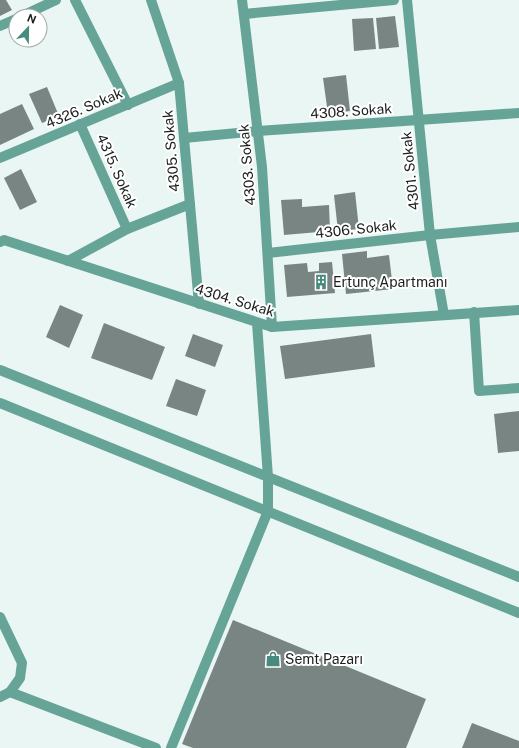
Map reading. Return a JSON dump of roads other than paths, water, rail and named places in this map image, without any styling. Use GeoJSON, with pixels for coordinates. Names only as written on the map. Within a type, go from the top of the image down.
{"type":"FeatureCollection","features":[{"type":"Feature","properties":{"kind":"street"},"geometry":{"type":"LineString","coordinates":[[39,8],[56,0]]}},
{"type":"Feature","properties":{"kind":"street"},"geometry":{"type":"LineString","coordinates":[[75,0],[128,104]]}},
{"type":"Feature","properties":{"kind":"street","name":"4305. Sokak"},"geometry":{"type":"LineString","coordinates":[[151,0],[179,83],[199,304]]}},
{"type":"Feature","properties":{"kind":"street","name":"4303. Sokak"},"geometry":{"type":"LineString","coordinates":[[242,0],[262,167],[272,327]]}},
{"type":"Feature","properties":{"kind":"street"},"geometry":{"type":"LineString","coordinates":[[244,14],[394,0]]}},
{"type":"Feature","properties":{"kind":"street","name":"4301. Sokak"},"geometry":{"type":"LineString","coordinates":[[407,0],[430,235],[444,315]]}},
{"type":"Feature","properties":{"kind":"street","name":"4326. Sokak"},"geometry":{"type":"LineString","coordinates":[[0,158],[179,83]]}},
{"type":"Feature","properties":{"kind":"street","name":"4308. Sokak"},"geometry":{"type":"LineString","coordinates":[[184,138],[258,131],[519,113]]}},
{"type":"Feature","properties":{"kind":"street","name":"4315. Sokak"},"geometry":{"type":"LineString","coordinates":[[80,124],[127,229]]}},
{"type":"Feature","properties":{"kind":"street"},"geometry":{"type":"LineString","coordinates":[[68,261],[127,229],[190,204]]}},
{"type":"Feature","properties":{"kind":"street","name":"4306. Sokak"},"geometry":{"type":"LineString","coordinates":[[268,253],[430,235],[519,227]]}},
{"type":"Feature","properties":{"kind":"street","name":"4304. Sokak"},"geometry":{"type":"LineString","coordinates":[[1,238],[272,327],[519,310]]}},
{"type":"Feature","properties":{"kind":"street"},"geometry":{"type":"LineString","coordinates":[[474,312],[478,391],[519,388]]}},
{"type":"Feature","properties":{"kind":"street"},"geometry":{"type":"LineString","coordinates":[[171,748],[268,511],[268,477],[257,322]]}},
{"type":"Feature","properties":{"kind":"street"},"geometry":{"type":"LineString","coordinates":[[0,370],[519,577]]}},
{"type":"Feature","properties":{"kind":"street"},"geometry":{"type":"LineString","coordinates":[[0,403],[519,613]]}},
{"type":"Feature","properties":{"kind":"street"},"geometry":{"type":"LineString","coordinates":[[0,617],[22,663],[20,678],[10,692],[0,697]]}},
{"type":"Feature","properties":{"kind":"street"},"geometry":{"type":"LineString","coordinates":[[10,692],[156,748]]}},
{"type":"Feature","properties":{"kind":"place","name":"Ertunç Apartmanı"},"geometry":{"type":"Point","coordinates":[321,282]}},
{"type":"Feature","properties":{"kind":"place","name":"Semt Pazarı"},"geometry":{"type":"Point","coordinates":[273,659]}}]}
